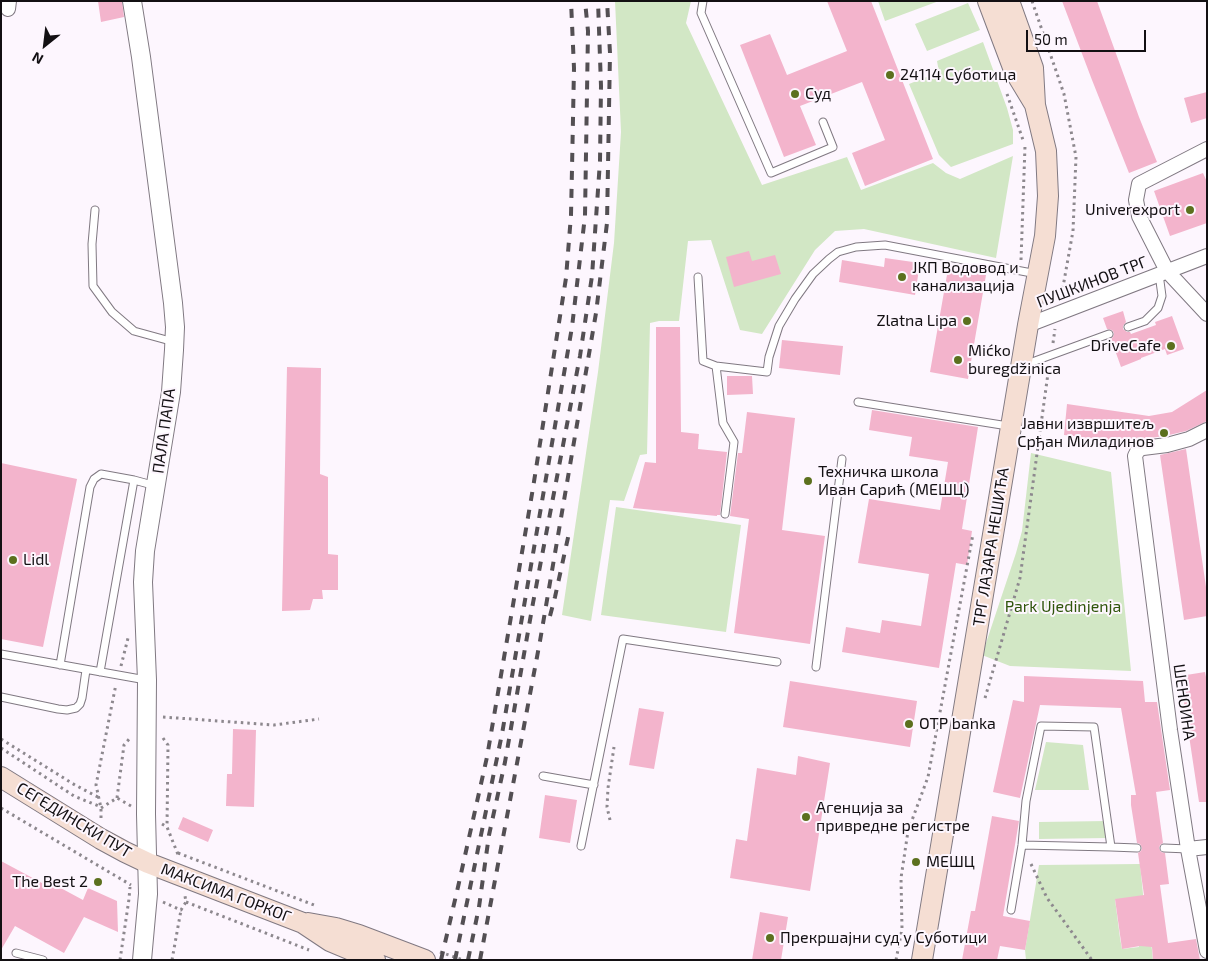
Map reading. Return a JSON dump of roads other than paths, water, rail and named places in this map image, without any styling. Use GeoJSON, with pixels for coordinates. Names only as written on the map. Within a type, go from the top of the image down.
{"type":"FeatureCollection","features":[{"type":"Feature","properties":{"kind":"main road"},"geometry":{"type":"LineString","coordinates":[[988,1],[1014,70],[1035,105]]}},
{"type":"Feature","properties":{"kind":"main road"},"geometry":{"type":"LineString","coordinates":[[1010,1],[1033,68],[1035,105]]}},
{"type":"Feature","properties":{"kind":"main road","name":"ТРГ ЛАЗАРА НЕШИЋА"},"geometry":{"type":"LineString","coordinates":[[922,960],[1028,324],[1029,272],[1045,236],[1048,196],[1046,152],[1035,105]]}},
{"type":"Feature","properties":{"kind":"main road","name":"СЕГЕДИНСКИ ПУТ"},"geometry":{"type":"LineString","coordinates":[[1,777],[101,839],[148,863]]}},
{"type":"Feature","properties":{"kind":"main road","name":"МАКСИМА ГОРКОГ"},"geometry":{"type":"LineString","coordinates":[[148,863],[303,923],[330,941],[375,960]]}},
{"type":"Feature","properties":{"kind":"main road","name":"МАКСИМА ГОРКОГ"},"geometry":{"type":"LineString","coordinates":[[303,923],[359,934],[425,960]]}},
{"type":"Feature","properties":{"kind":"street","name":"ПАЛА ПАПА"},"geometry":{"type":"LineString","coordinates":[[132,1],[174,303],[175,326],[170,392],[145,551],[143,582],[147,680],[146,814],[148,894],[142,960]]}},
{"type":"Feature","properties":{"kind":"street","name":"ПУШКИНОВ ТРГ"},"geometry":{"type":"LineString","coordinates":[[1207,149],[1139,184],[1136,200],[1139,216],[1163,273],[1207,314]]}},
{"type":"Feature","properties":{"kind":"street"},"geometry":{"type":"LineString","coordinates":[[1163,273],[1207,256]]}},
{"type":"Feature","properties":{"kind":"street","name":"ПУШКИНОВ ТРГ"},"geometry":{"type":"LineString","coordinates":[[1028,324],[1163,273]]}},
{"type":"Feature","properties":{"kind":"street","name":"ШЕНОИНА"},"geometry":{"type":"LineString","coordinates":[[1207,430],[1189,439],[1167,445],[1143,448],[1138,450],[1135,456],[1170,730],[1188,849],[1207,951]]}},
{"type":"Feature","properties":{"kind":"street"},"geometry":{"type":"LineString","coordinates":[[1188,849],[1207,847]]}},
{"type":"Feature","properties":{"kind":"lane"},"geometry":{"type":"LineString","coordinates":[[703,1],[701,13],[771,173],[832,147],[823,122]]}},
{"type":"Feature","properties":{"kind":"lane"},"geometry":{"type":"LineString","coordinates":[[95,210],[92,244],[93,286],[112,312],[134,331],[175,342]]}},
{"type":"Feature","properties":{"kind":"lane"},"geometry":{"type":"LineString","coordinates":[[698,277],[703,362],[716,366],[768,372],[769,357],[779,326],[813,274],[838,252],[856,247],[884,246],[1029,272]]}},
{"type":"Feature","properties":{"kind":"lane"},"geometry":{"type":"LineString","coordinates":[[1128,327],[1145,321],[1158,308],[1162,296],[1163,273]]}},
{"type":"Feature","properties":{"kind":"lane"},"geometry":{"type":"LineString","coordinates":[[1021,366],[1109,334]]}},
{"type":"Feature","properties":{"kind":"lane"},"geometry":{"type":"LineString","coordinates":[[716,366],[723,424],[734,442],[725,514]]}},
{"type":"Feature","properties":{"kind":"lane"},"geometry":{"type":"LineString","coordinates":[[858,402],[1011,426]]}},
{"type":"Feature","properties":{"kind":"lane"},"geometry":{"type":"LineString","coordinates":[[816,667],[842,459]]}},
{"type":"Feature","properties":{"kind":"lane"},"geometry":{"type":"LineString","coordinates":[[60,665],[90,486],[94,479],[101,474],[156,486]]}},
{"type":"Feature","properties":{"kind":"lane"},"geometry":{"type":"LineString","coordinates":[[100,672],[134,480]]}},
{"type":"Feature","properties":{"kind":"lane"},"geometry":{"type":"LineString","coordinates":[[581,846],[623,639],[776,662]]}},
{"type":"Feature","properties":{"kind":"lane"},"geometry":{"type":"LineString","coordinates":[[1,654],[147,680]]}},
{"type":"Feature","properties":{"kind":"lane"},"geometry":{"type":"LineString","coordinates":[[1,697],[58,709],[76,708],[82,698],[86,670]]}},
{"type":"Feature","properties":{"kind":"lane"},"geometry":{"type":"LineString","coordinates":[[1011,910],[1022,845],[1026,800],[1042,726],[1094,728],[1112,847]]}},
{"type":"Feature","properties":{"kind":"lane"},"geometry":{"type":"LineString","coordinates":[[543,776],[594,785]]}},
{"type":"Feature","properties":{"kind":"lane"},"geometry":{"type":"LineString","coordinates":[[1022,845],[1137,848]]}},
{"type":"Feature","properties":{"kind":"lane"},"geometry":{"type":"LineString","coordinates":[[1164,848],[1188,849]]}},
{"type":"Feature","properties":{"kind":"lane"},"geometry":{"type":"LineString","coordinates":[[16,953],[43,960]]}},
{"type":"Feature","properties":{"kind":"railway"},"geometry":{"type":"LineString","coordinates":[[441,960],[487,757],[533,488],[566,278],[571,215],[574,68],[571,1]]}},
{"type":"Feature","properties":{"kind":"railway"},"geometry":{"type":"LineString","coordinates":[[455,960],[502,734],[572,327],[585,216],[588,31],[585,1]]}},
{"type":"Feature","properties":{"kind":"railway"},"geometry":{"type":"LineString","coordinates":[[468,960],[479,907],[489,835],[505,762],[580,356],[592,276],[600,161],[601,86],[598,1]]}},
{"type":"Feature","properties":{"kind":"railway"},"geometry":{"type":"LineString","coordinates":[[480,960],[540,641],[596,313],[607,223],[610,53],[607,1]]}},
{"type":"Feature","properties":{"kind":"railway"},"geometry":{"type":"LineString","coordinates":[[550,616],[569,533]]}},
{"type":"Feature","properties":{"kind":"place","name":"24114 Суботица"},"geometry":{"type":"Point","coordinates":[890,75]}},
{"type":"Feature","properties":{"kind":"place","name":"Суд"},"geometry":{"type":"Point","coordinates":[795,94]}},
{"type":"Feature","properties":{"kind":"place","name":"Univerexport"},"geometry":{"type":"Point","coordinates":[1190,210]}},
{"type":"Feature","properties":{"kind":"place","name":"ЈКП Водовод и канализација"},"geometry":{"type":"Point","coordinates":[902,277]}},
{"type":"Feature","properties":{"kind":"place","name":"Zlatna Lipa"},"geometry":{"type":"Point","coordinates":[967,321]}},
{"type":"Feature","properties":{"kind":"place","name":"DriveCafe"},"geometry":{"type":"Point","coordinates":[1171,346]}},
{"type":"Feature","properties":{"kind":"place","name":"Mićko buregdžinica"},"geometry":{"type":"Point","coordinates":[958,360]}},
{"type":"Feature","properties":{"kind":"place","name":"Јавни извршитељ Срђан Миладинов"},"geometry":{"type":"Point","coordinates":[1164,433]}},
{"type":"Feature","properties":{"kind":"place","name":"Техничка школа Иван Сарић (МЕШЦ)"},"geometry":{"type":"Point","coordinates":[808,481]}},
{"type":"Feature","properties":{"kind":"place","name":"Lidl"},"geometry":{"type":"Point","coordinates":[13,560]}},
{"type":"Feature","properties":{"kind":"place","name":"OTP banka"},"geometry":{"type":"Point","coordinates":[909,724]}},
{"type":"Feature","properties":{"kind":"place","name":"Агенција за привредне регистре"},"geometry":{"type":"Point","coordinates":[806,817]}},
{"type":"Feature","properties":{"kind":"place","name":"МЕШЦ"},"geometry":{"type":"Point","coordinates":[916,862]}},
{"type":"Feature","properties":{"kind":"place","name":"The Best 2"},"geometry":{"type":"Point","coordinates":[98,882]}},
{"type":"Feature","properties":{"kind":"place","name":"Прекршајни суд у Суботици"},"geometry":{"type":"Point","coordinates":[770,938]}},
{"type":"Feature","properties":{"kind":"park label","name":"Park Ujedinjenja"},"geometry":{"type":"Point","coordinates":[1063,607]}}]}
